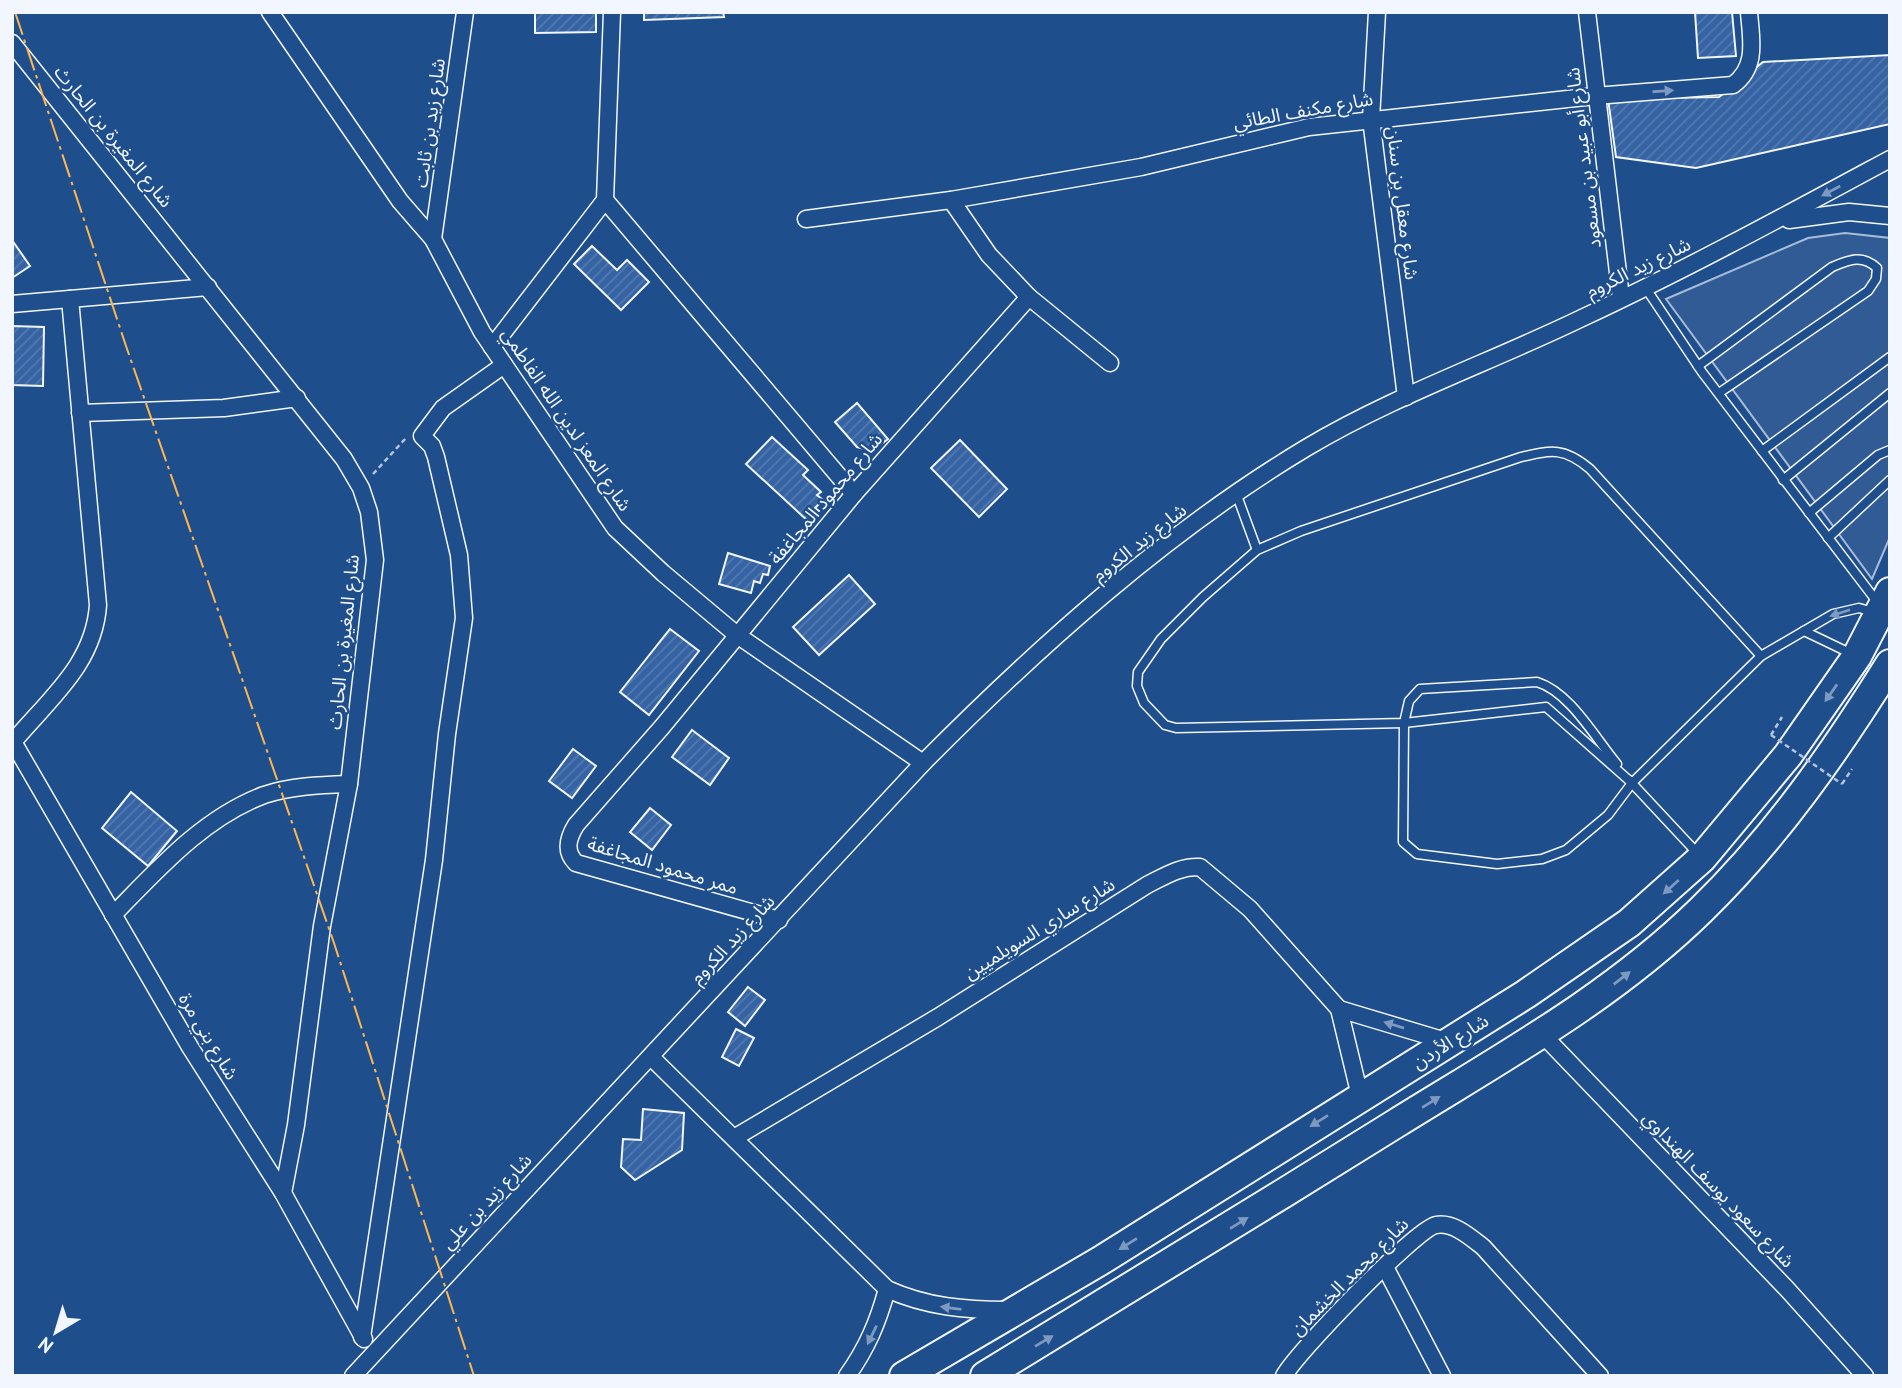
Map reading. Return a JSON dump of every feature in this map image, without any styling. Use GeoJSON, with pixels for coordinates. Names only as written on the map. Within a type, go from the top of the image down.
{"type":"FeatureCollection","features":[{"type":"Feature","properties":{"kind":"highway","name":"شارع الأردن"},"geometry":{"type":"LineString","coordinates":[[904,1376],[1018,1310],[1449,1042],[1598,946],[1702,858],[1788,755],[1857,656],[1884,605]]}},
{"type":"Feature","properties":{"kind":"highway"},"geometry":{"type":"LineString","coordinates":[[985,1376],[1199,1248],[1542,1034],[1617,983],[1676,933],[1720,890],[1795,805],[1839,746],[1890,664]]}},
{"type":"Feature","properties":{"kind":"street","name":"شارع المعز لدين الله الفاطمي"},"geometry":{"type":"LineString","coordinates":[[270,12],[393,190],[433,239],[468,311],[615,528],[663,573],[737,635],[923,763]]}},
{"type":"Feature","properties":{"kind":"street","name":"شارع زيد بن ثابت"},"geometry":{"type":"LineString","coordinates":[[433,239],[465,12]]}},
{"type":"Feature","properties":{"kind":"street"},"geometry":{"type":"LineString","coordinates":[[492,347],[605,200],[612,12]]}},
{"type":"Feature","properties":{"kind":"street","name":"شارع معقل بن سنان"},"geometry":{"type":"LineString","coordinates":[[1377,12],[1371,119],[1406,397]]}},
{"type":"Feature","properties":{"kind":"street","name":"شارع أبو عبيد بن مسعود"},"geometry":{"type":"LineString","coordinates":[[1587,12],[1621,298]]}},
{"type":"Feature","properties":{"kind":"street","name":"شارع مكنف الطائي"},"geometry":{"type":"LineString","coordinates":[[806,219],[951,200],[1141,167],[1271,134],[1371,119],[1732,85],[1746,73],[1751,58],[1749,12]]}},
{"type":"Feature","properties":{"kind":"street","name":"شارع المغيرة بن الحارث"},"geometry":{"type":"LineString","coordinates":[[12,43],[344,459],[361,488],[372,529],[375,560],[349,783],[322,926],[296,1125],[284,1194]]}},
{"type":"Feature","properties":{"kind":"street","name":"شارع زيد الكروم"},"geometry":{"type":"LineString","coordinates":[[651,1057],[923,763],[999,686],[1061,630],[1236,493],[1307,447],[1406,397],[1644,287],[1773,223],[1890,159]]}},
{"type":"Feature","properties":{"kind":"street"},"geometry":{"type":"LineString","coordinates":[[605,200],[854,494]]}},
{"type":"Feature","properties":{"kind":"street"},"geometry":{"type":"LineString","coordinates":[[951,200],[989,255],[1029,297],[1110,363]]}},
{"type":"Feature","properties":{"kind":"street","name":"شارع زيد الكروم"},"geometry":{"type":"LineString","coordinates":[[1773,223],[1825,214],[1890,216]]}},
{"type":"Feature","properties":{"kind":"street"},"geometry":{"type":"LineString","coordinates":[[12,304],[208,287]]}},
{"type":"Feature","properties":{"kind":"street","name":"شارع محمود المجاغفة"},"geometry":{"type":"LineString","coordinates":[[576,825],[854,494],[1029,297]]}},
{"type":"Feature","properties":{"kind":"street"},"geometry":{"type":"LineString","coordinates":[[13,741],[85,657],[96,631],[98,605],[70,299]]}},
{"type":"Feature","properties":{"kind":"street"},"geometry":{"type":"LineString","coordinates":[[362,1337],[434,860],[464,608],[459,555],[436,457],[432,446],[422,436],[443,408],[504,365]]}},
{"type":"Feature","properties":{"kind":"street"},"geometry":{"type":"LineString","coordinates":[[80,413],[224,408],[297,398]]}},
{"type":"Feature","properties":{"kind":"street","name":"شارع بني مرة"},"geometry":{"type":"LineString","coordinates":[[13,741],[190,1047],[284,1194],[373,1353]]}},
{"type":"Feature","properties":{"kind":"street"},"geometry":{"type":"LineString","coordinates":[[113,915],[169,858],[197,834],[230,812],[264,796],[298,787],[349,783]]}},
{"type":"Feature","properties":{"kind":"street","name":"ممر محمود المجاغفة"},"geometry":{"type":"LineString","coordinates":[[576,825],[568,842],[570,857],[576,863],[779,920]]}},
{"type":"Feature","properties":{"kind":"street","name":"شارع ساري السويلميين"},"geometry":{"type":"LineString","coordinates":[[734,1138],[938,1017],[1105,911],[1181,867],[1200,867],[1250,909],[1339,1009],[1360,1096]]}},
{"type":"Feature","properties":{"kind":"street"},"geometry":{"type":"LineString","coordinates":[[1339,1009],[1449,1042]]}},
{"type":"Feature","properties":{"kind":"street","name":"شارع سعود يوسف الهنداوي"},"geometry":{"type":"LineString","coordinates":[[1542,1034],[1787,1289],[1864,1376]]}},
{"type":"Feature","properties":{"kind":"street"},"geometry":{"type":"LineString","coordinates":[[651,1057],[887,1289],[910,1299],[947,1308],[1018,1310]]}},
{"type":"Feature","properties":{"kind":"street","name":"شارع زيد بن علي"},"geometry":{"type":"LineString","coordinates":[[354,1376],[651,1057]]}},
{"type":"Feature","properties":{"kind":"street","name":"شارع محمد الخشمان"},"geometry":{"type":"LineString","coordinates":[[1284,1376],[1305,1348],[1385,1268],[1425,1229],[1439,1224],[1462,1231],[1483,1247],[1600,1376]]}},
{"type":"Feature","properties":{"kind":"street"},"geometry":{"type":"LineString","coordinates":[[1385,1268],[1442,1376]]}},
{"type":"Feature","properties":{"kind":"street"},"geometry":{"type":"LineString","coordinates":[[847,1376],[861,1357],[879,1320],[887,1289]]}},
{"type":"Feature","properties":{"kind":"lane"},"geometry":{"type":"LineString","coordinates":[[1698,366],[1832,267],[1856,258],[1868,260],[1877,268],[1876,279],[1868,290],[1718,393]]}},
{"type":"Feature","properties":{"kind":"lane"},"geometry":{"type":"LineString","coordinates":[[1644,287],[1698,366],[1783,480],[1884,605],[1869,610],[1846,610],[1761,656],[1632,783],[1608,816],[1566,850],[1542,859],[1497,864],[1417,854],[1406,848],[1401,835],[1406,790],[1404,723],[1409,701],[1420,689],[1536,682],[1548,685],[1568,704],[1632,783],[1702,858]]}},
{"type":"Feature","properties":{"kind":"lane"},"geometry":{"type":"LineString","coordinates":[[1762,451],[1890,357]]}},
{"type":"Feature","properties":{"kind":"lane"},"geometry":{"type":"LineString","coordinates":[[1783,480],[1890,393]]}},
{"type":"Feature","properties":{"kind":"lane"},"geometry":{"type":"LineString","coordinates":[[1809,513],[1878,455],[1890,450]]}},
{"type":"Feature","properties":{"kind":"lane"},"geometry":{"type":"LineString","coordinates":[[1632,783],[1546,707],[1404,723],[1208,729],[1165,725],[1152,713],[1137,686],[1138,671],[1149,654],[1203,597],[1257,550],[1301,531],[1521,457],[1548,451],[1567,452],[1590,468],[1761,656]]}},
{"type":"Feature","properties":{"kind":"lane"},"geometry":{"type":"LineString","coordinates":[[1828,538],[1890,480]]}},
{"type":"Feature","properties":{"kind":"lane"},"geometry":{"type":"LineString","coordinates":[[1236,493],[1257,550]]}},
{"type":"Feature","properties":{"kind":"lane"},"geometry":{"type":"LineString","coordinates":[[1804,631],[1857,656]]}},
{"type":"Feature","properties":{"kind":"path"},"geometry":{"type":"LineString","coordinates":[[361,488],[404,440],[414,434],[422,436]]}},
{"type":"Feature","properties":{"kind":"path"},"geometry":{"type":"LineString","coordinates":[[1782,717],[1771,735],[1842,784],[1852,769]]}},
{"type":"Feature","properties":{"kind":"shaded area"},"geometry":{"type":"Polygon","coordinates":[[[1845,233],[1890,238],[1890,537],[1872,579],[1666,299],[1808,238],[1845,233]]]}},
{"type":"Feature","properties":{"kind":"building"},"geometry":{"type":"Polygon","coordinates":[[[535,12],[596,12],[596,32],[535,33],[535,12]]]}},
{"type":"Feature","properties":{"kind":"building"},"geometry":{"type":"Polygon","coordinates":[[[644,12],[723,12],[724,17],[644,20],[644,12]]]}},
{"type":"Feature","properties":{"kind":"building"},"geometry":{"type":"Polygon","coordinates":[[[1695,12],[1732,12],[1736,56],[1698,58],[1695,12]]]}},
{"type":"Feature","properties":{"kind":"building"},"geometry":{"type":"Polygon","coordinates":[[[1890,55],[1890,124],[1696,168],[1616,157],[1608,99],[1719,97],[1763,62],[1890,55]]]}},
{"type":"Feature","properties":{"kind":"building"},"geometry":{"type":"Polygon","coordinates":[[[12,240],[30,266],[12,278],[12,240]]]}},
{"type":"Feature","properties":{"kind":"building"},"geometry":{"type":"Polygon","coordinates":[[[592,246],[617,270],[627,260],[649,282],[621,310],[574,264],[592,246]]]}},
{"type":"Feature","properties":{"kind":"building"},"geometry":{"type":"Polygon","coordinates":[[[12,326],[44,327],[43,386],[12,385],[12,326]]]}},
{"type":"Feature","properties":{"kind":"building"},"geometry":{"type":"Polygon","coordinates":[[[857,403],[888,439],[872,451],[857,447],[835,422],[857,403]]]}},
{"type":"Feature","properties":{"kind":"building"},"geometry":{"type":"Polygon","coordinates":[[[772,437],[808,470],[803,475],[821,492],[817,495],[823,500],[815,508],[819,511],[809,522],[746,464],[772,437]]]}},
{"type":"Feature","properties":{"kind":"building"},"geometry":{"type":"Polygon","coordinates":[[[960,440],[1007,489],[979,517],[931,468],[960,440]]]}},
{"type":"Feature","properties":{"kind":"building"},"geometry":{"type":"Polygon","coordinates":[[[728,553],[770,566],[768,575],[763,574],[760,583],[754,581],[751,593],[719,584],[728,553]]]}},
{"type":"Feature","properties":{"kind":"building"},"geometry":{"type":"Polygon","coordinates":[[[849,575],[875,604],[819,655],[793,627],[849,575]]]}},
{"type":"Feature","properties":{"kind":"building"},"geometry":{"type":"Polygon","coordinates":[[[670,629],[699,651],[649,715],[620,692],[670,629]]]}},
{"type":"Feature","properties":{"kind":"building"},"geometry":{"type":"Polygon","coordinates":[[[692,730],[729,758],[710,785],[672,757],[692,730]]]}},
{"type":"Feature","properties":{"kind":"building"},"geometry":{"type":"Polygon","coordinates":[[[573,749],[596,766],[572,798],[549,781],[573,749]]]}},
{"type":"Feature","properties":{"kind":"building"},"geometry":{"type":"Polygon","coordinates":[[[131,792],[177,831],[148,866],[102,828],[131,792]]]}},
{"type":"Feature","properties":{"kind":"building"},"geometry":{"type":"Polygon","coordinates":[[[650,808],[671,825],[652,850],[630,832],[650,808]]]}},
{"type":"Feature","properties":{"kind":"building"},"geometry":{"type":"Polygon","coordinates":[[[748,987],[765,1000],[745,1026],[728,1012],[748,987]]]}},
{"type":"Feature","properties":{"kind":"building"},"geometry":{"type":"Polygon","coordinates":[[[736,1029],[754,1038],[739,1066],[722,1057],[736,1029]]]}},
{"type":"Feature","properties":{"kind":"building"},"geometry":{"type":"Polygon","coordinates":[[[643,1109],[684,1113],[682,1150],[635,1180],[621,1167],[623,1139],[641,1140],[643,1109]]]}},
{"type":"Feature","properties":{"kind":"power"},"geometry":{"type":"LineString","coordinates":[[15,12],[126,346],[334,943],[474,1376]]}}]}
